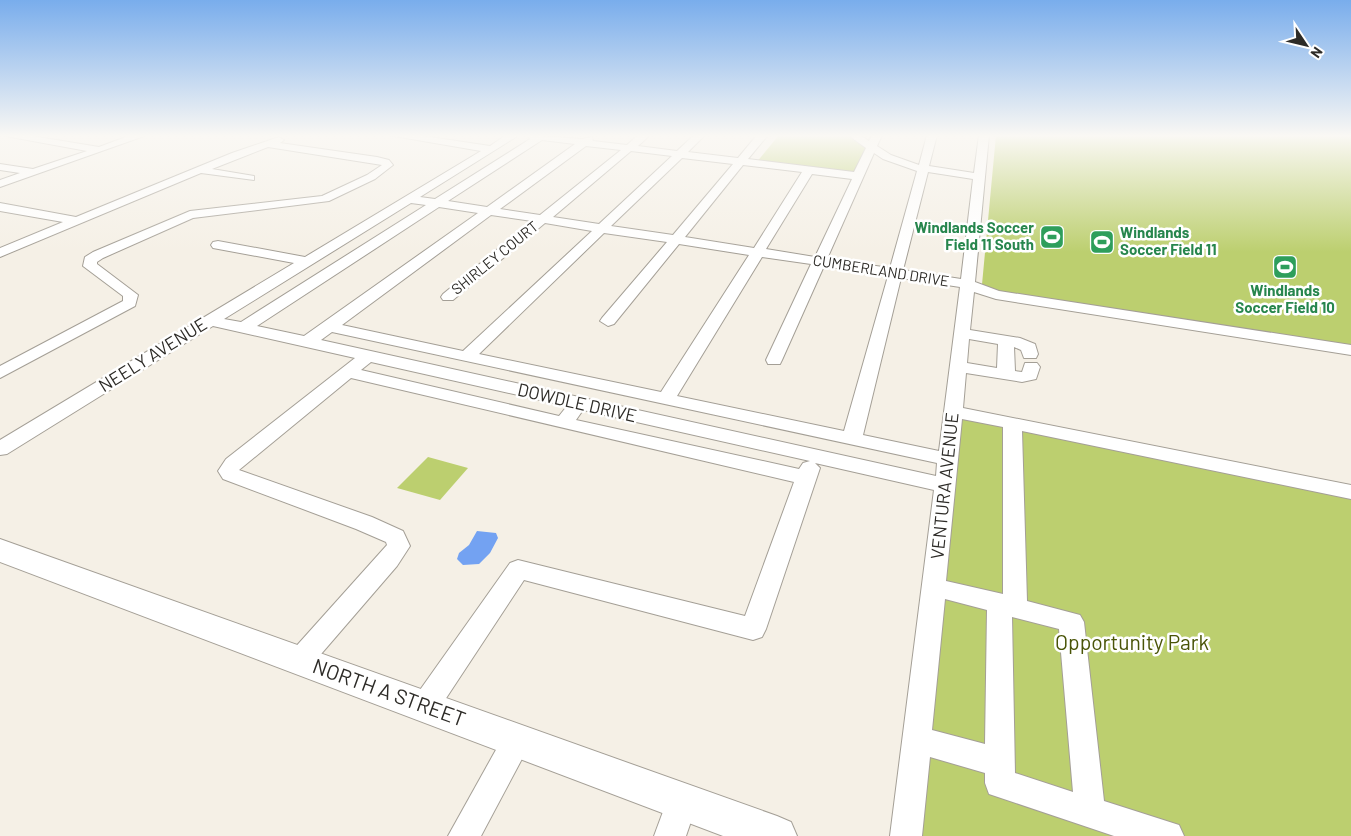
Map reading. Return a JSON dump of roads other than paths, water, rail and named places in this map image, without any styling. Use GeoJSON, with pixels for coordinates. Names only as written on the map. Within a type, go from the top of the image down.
{"type":"FeatureCollection","features":[{"type":"Feature","properties":{"kind":"main road","name":"NORTH A STREET"},"geometry":{"type":"LineString","coordinates":[[0,550],[777,836]]}},
{"type":"Feature","properties":{"kind":"street"},"geometry":{"type":"LineString","coordinates":[[0,184],[28,174]]}},
{"type":"Feature","properties":{"kind":"street"},"geometry":{"type":"LineString","coordinates":[[0,253],[189,174]]}},
{"type":"Feature","properties":{"kind":"street"},"geometry":{"type":"LineString","coordinates":[[225,174],[250,178]]}},
{"type":"Feature","properties":{"kind":"street"},"geometry":{"type":"LineString","coordinates":[[0,373],[130,303],[132,300],[131,295],[123,287],[90,266],[90,260],[98,255],[190,215],[325,199],[374,174]]}},
{"type":"Feature","properties":{"kind":"street","name":"NEELY AVENUE"},"geometry":{"type":"LineString","coordinates":[[0,449],[450,174]]}},
{"type":"Feature","properties":{"kind":"street"},"geometry":{"type":"LineString","coordinates":[[243,328],[482,174]]}},
{"type":"Feature","properties":{"kind":"street"},"geometry":{"type":"LineString","coordinates":[[307,342],[541,174]]}},
{"type":"Feature","properties":{"kind":"street","name":"SHIRLEY COURT"},"geometry":{"type":"LineString","coordinates":[[448,297],[598,174]]}},
{"type":"Feature","properties":{"kind":"street"},"geometry":{"type":"LineString","coordinates":[[467,356],[603,229],[659,174]]}},
{"type":"Feature","properties":{"kind":"street"},"geometry":{"type":"LineString","coordinates":[[608,321],[731,174]]}},
{"type":"Feature","properties":{"kind":"street"},"geometry":{"type":"LineString","coordinates":[[666,399],[806,174]]}},
{"type":"Feature","properties":{"kind":"street"},"geometry":{"type":"LineString","coordinates":[[774,360],[858,176],[842,174]]}},
{"type":"Feature","properties":{"kind":"street"},"geometry":{"type":"LineString","coordinates":[[852,439],[921,174]]}},
{"type":"Feature","properties":{"kind":"street"},"geometry":{"type":"LineString","coordinates":[[958,174],[979,177]]}},
{"type":"Feature","properties":{"kind":"street","name":"VENTURA AVENUE"},"geometry":{"type":"LineString","coordinates":[[906,836],[979,174]]}},
{"type":"Feature","properties":{"kind":"street","name":"CUMBERLAND DRIVE"},"geometry":{"type":"LineString","coordinates":[[409,199],[967,284],[996,295],[1351,350]]}},
{"type":"Feature","properties":{"kind":"street"},"geometry":{"type":"LineString","coordinates":[[0,207],[76,221]]}},
{"type":"Feature","properties":{"kind":"street"},"geometry":{"type":"LineString","coordinates":[[218,245],[306,261]]}},
{"type":"Feature","properties":{"kind":"street","name":"DOWDLE DRIVE"},"geometry":{"type":"LineString","coordinates":[[209,320],[945,485]]}},
{"type":"Feature","properties":{"kind":"street"},"geometry":{"type":"LineString","coordinates":[[329,327],[948,459]]}},
{"type":"Feature","properties":{"kind":"street"},"geometry":{"type":"LineString","coordinates":[[958,367],[1006,375],[1028,376],[1031,360],[1028,346],[962,333]]}},
{"type":"Feature","properties":{"kind":"street"},"geometry":{"type":"LineString","coordinates":[[1006,341],[1006,375]]}},
{"type":"Feature","properties":{"kind":"street"},"geometry":{"type":"LineString","coordinates":[[300,660],[389,560],[398,546],[395,537],[364,523],[230,474],[228,471],[233,464],[368,356]]}},
{"type":"Feature","properties":{"kind":"street"},"geometry":{"type":"LineString","coordinates":[[348,372],[806,478]]}},
{"type":"Feature","properties":{"kind":"street"},"geometry":{"type":"LineString","coordinates":[[564,423],[578,403]]}},
{"type":"Feature","properties":{"kind":"street"},"geometry":{"type":"LineString","coordinates":[[953,412],[1351,492]]}},
{"type":"Feature","properties":{"kind":"street"},"geometry":{"type":"LineString","coordinates":[[1012,423],[1008,606],[1000,783],[1153,834]]}},
{"type":"Feature","properties":{"kind":"street"},"geometry":{"type":"LineString","coordinates":[[424,706],[518,569],[753,629],[814,456]]}},
{"type":"Feature","properties":{"kind":"street"},"geometry":{"type":"LineString","coordinates":[[934,587],[1071,622],[1090,813]]}},
{"type":"Feature","properties":{"kind":"street"},"geometry":{"type":"LineString","coordinates":[[464,836],[517,740]]}},
{"type":"Feature","properties":{"kind":"street"},"geometry":{"type":"LineString","coordinates":[[917,740],[1000,763]]}},
{"type":"Feature","properties":{"kind":"street"},"geometry":{"type":"LineString","coordinates":[[670,836],[682,801]]}},
{"type":"Feature","properties":{"kind":"water"},"geometry":{"type":"Polygon","coordinates":[[[477,531],[496,533],[498,538],[490,553],[479,564],[463,565],[457,559],[459,553],[469,545],[477,531]]]}},
{"type":"Feature","properties":{"kind":"place","name":"Windlands Soccer Field 11 South"},"geometry":{"type":"Point","coordinates":[1052,237]}},
{"type":"Feature","properties":{"kind":"place","name":"Windlands Soccer Field 11"},"geometry":{"type":"Point","coordinates":[1102,242]}},
{"type":"Feature","properties":{"kind":"place","name":"Windlands Soccer Field 10"},"geometry":{"type":"Point","coordinates":[1285,267]}},
{"type":"Feature","properties":{"kind":"park label","name":"Opportunity Park"},"geometry":{"type":"Point","coordinates":[1132,643]}}]}
